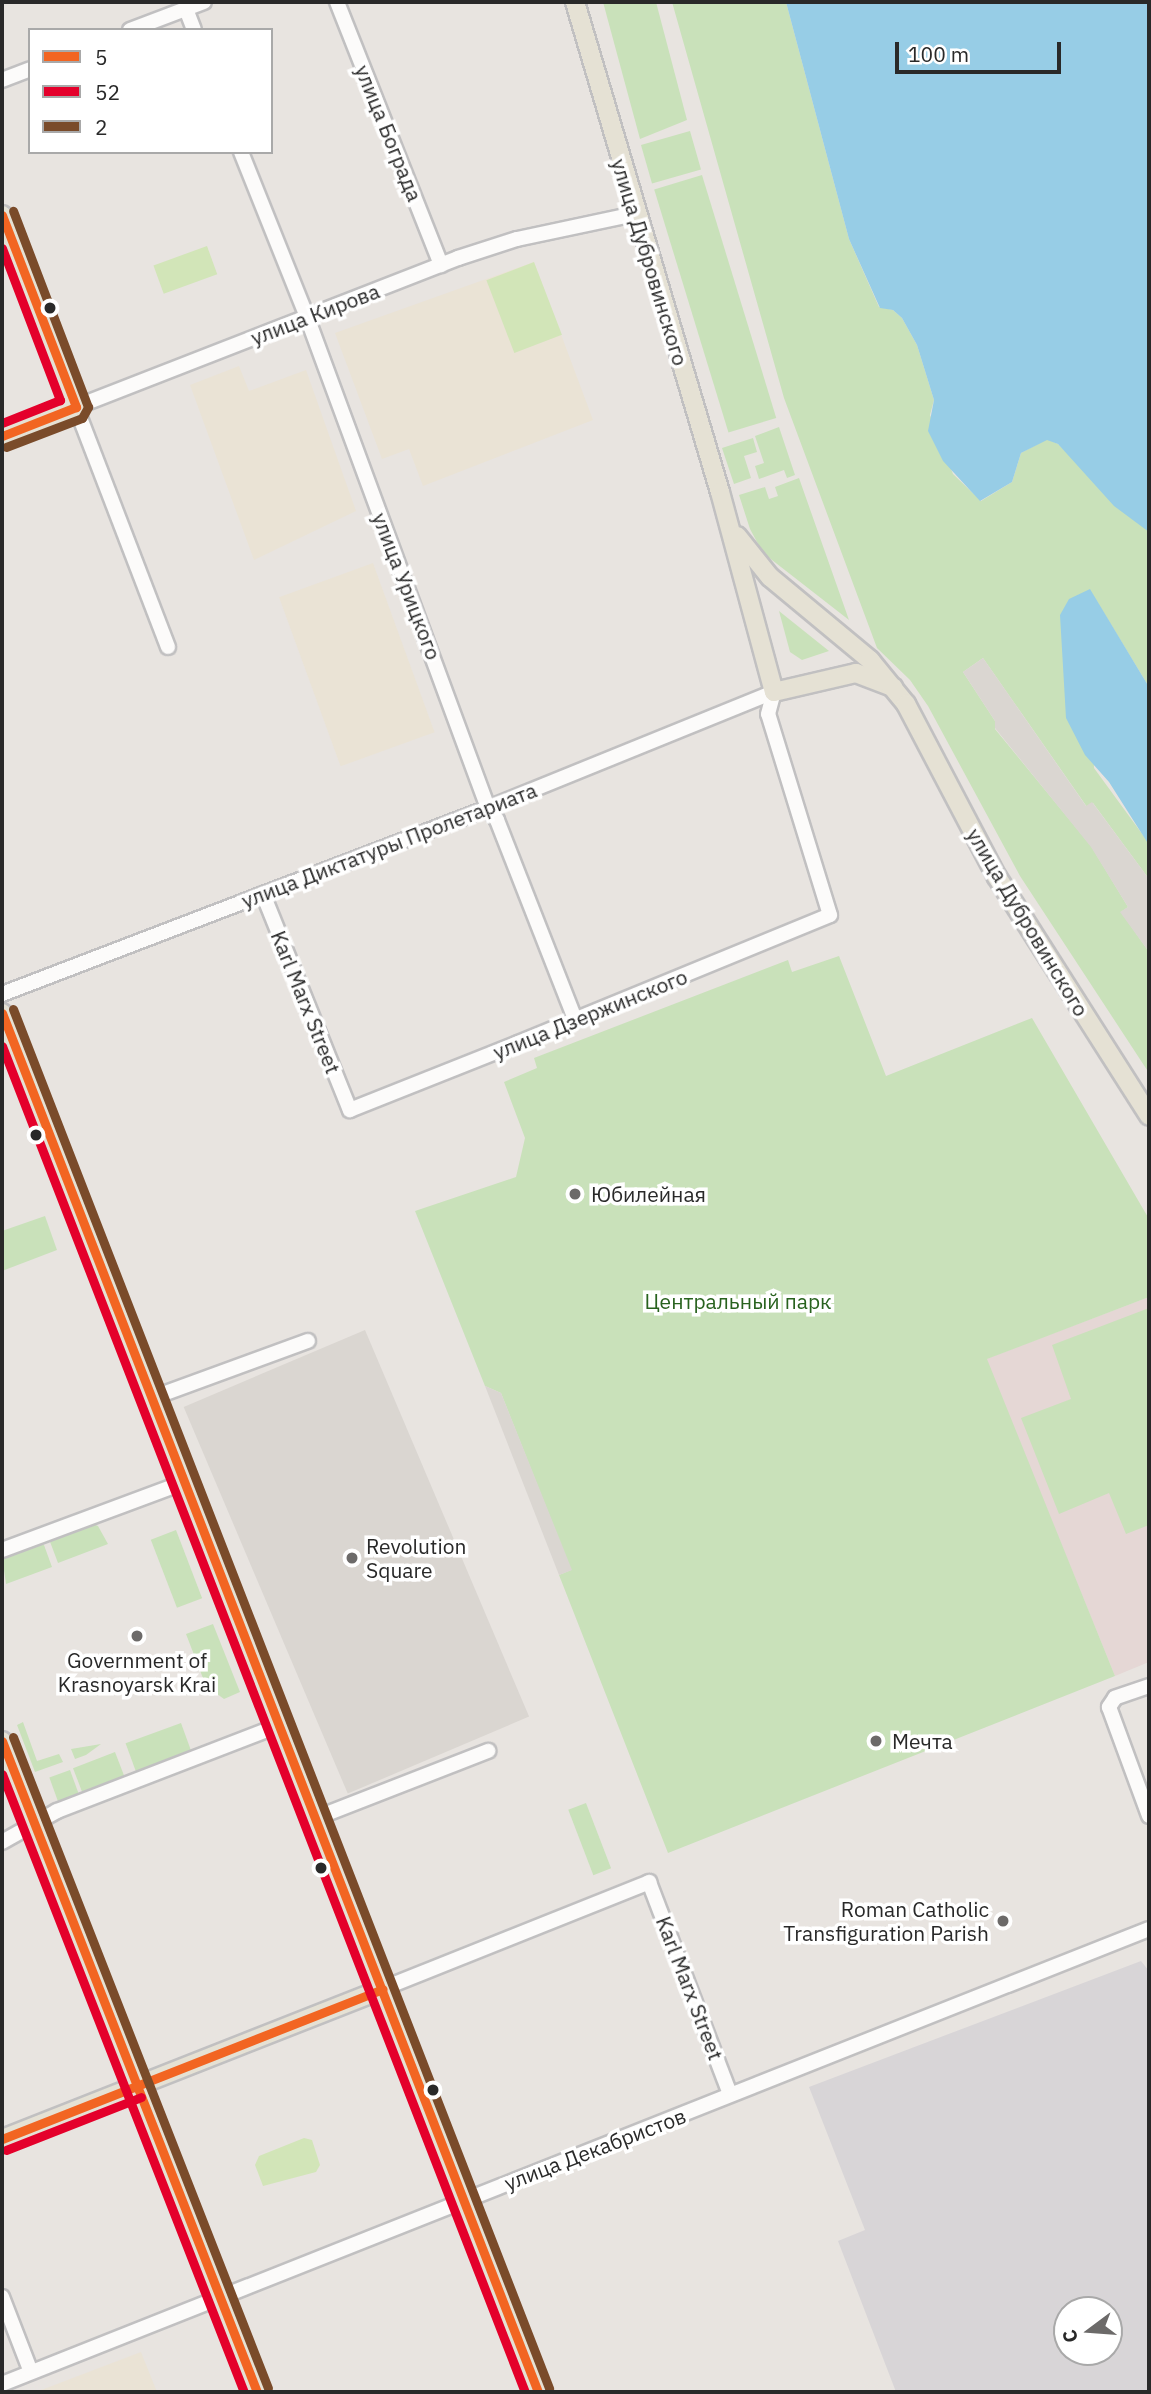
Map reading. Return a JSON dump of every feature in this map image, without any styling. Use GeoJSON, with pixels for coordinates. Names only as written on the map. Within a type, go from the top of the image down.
{"type":"FeatureCollection","features":[{"type":"Feature","properties":{"kind":"main road","name":"улица Дубровинского"},"geometry":{"type":"LineString","coordinates":[[575,2],[635,214],[728,521],[774,692]]}},
{"type":"Feature","properties":{"kind":"main road"},"geometry":{"type":"LineString","coordinates":[[2,215],[76,407]]}},
{"type":"Feature","properties":{"kind":"main road","name":"улица Кирова"},"geometry":{"type":"LineString","coordinates":[[2,436],[76,407]]}},
{"type":"Feature","properties":{"kind":"main road","name":"улица Дубровинского"},"geometry":{"type":"LineString","coordinates":[[728,521],[770,577],[870,660],[893,687],[924,732],[997,877],[1149,1116]]}},
{"type":"Feature","properties":{"kind":"main road"},"geometry":{"type":"LineString","coordinates":[[774,692],[856,673],[893,687]]}},
{"type":"Feature","properties":{"kind":"main road"},"geometry":{"type":"LineString","coordinates":[[2,1013],[538,2392]]}},
{"type":"Feature","properties":{"kind":"main road"},"geometry":{"type":"LineString","coordinates":[[2,1741],[257,2392]]}},
{"type":"Feature","properties":{"kind":"main road"},"geometry":{"type":"LineString","coordinates":[[2,2139],[382,1989]]}},
{"type":"Feature","properties":{"kind":"street"},"geometry":{"type":"LineString","coordinates":[[135,28],[204,2]]}},
{"type":"Feature","properties":{"kind":"street","name":"улица Бограда"},"geometry":{"type":"LineString","coordinates":[[337,2],[441,265]]}},
{"type":"Feature","properties":{"kind":"street"},"geometry":{"type":"LineString","coordinates":[[186,9],[193,28]]}},
{"type":"Feature","properties":{"kind":"street"},"geometry":{"type":"LineString","coordinates":[[2,80],[28,70]]}},
{"type":"Feature","properties":{"kind":"street","name":"улица Урицкого"},"geometry":{"type":"LineString","coordinates":[[242,154],[307,317],[488,808],[496,820],[575,1019]]}},
{"type":"Feature","properties":{"kind":"street","name":"улица Кирова"},"geometry":{"type":"LineString","coordinates":[[76,407],[441,265],[517,239],[635,214]]}},
{"type":"Feature","properties":{"kind":"street"},"geometry":{"type":"LineString","coordinates":[[76,407],[168,647]]}},
{"type":"Feature","properties":{"kind":"street","name":"улица Диктатуры Пролетариата"},"geometry":{"type":"LineString","coordinates":[[2,994],[488,808],[774,692]]}},
{"type":"Feature","properties":{"kind":"street","name":"улица Дубровинского"},"geometry":{"type":"LineString","coordinates":[[774,692],[768,714],[830,915]]}},
{"type":"Feature","properties":{"kind":"street","name":"Karl Marx Street"},"geometry":{"type":"LineString","coordinates":[[263,894],[350,1110]]}},
{"type":"Feature","properties":{"kind":"street","name":"улица Дзержинского"},"geometry":{"type":"LineString","coordinates":[[350,1110],[830,915]]}},
{"type":"Feature","properties":{"kind":"street"},"geometry":{"type":"LineString","coordinates":[[152,1398],[308,1341]]}},
{"type":"Feature","properties":{"kind":"street"},"geometry":{"type":"LineString","coordinates":[[2,1550],[185,1482]]}},
{"type":"Feature","properties":{"kind":"street"},"geometry":{"type":"LineString","coordinates":[[1149,1686],[1115,1698],[1108,1707],[1149,1815]]}},
{"type":"Feature","properties":{"kind":"street"},"geometry":{"type":"LineString","coordinates":[[2,1842],[57,1811],[280,1725]]}},
{"type":"Feature","properties":{"kind":"street"},"geometry":{"type":"LineString","coordinates":[[316,1818],[488,1751]]}},
{"type":"Feature","properties":{"kind":"street","name":"Karl Marx Street"},"geometry":{"type":"LineString","coordinates":[[382,1989],[649,1882],[730,2094]]}},
{"type":"Feature","properties":{"kind":"street","name":"улица Декабристов"},"geometry":{"type":"LineString","coordinates":[[2,2384],[1149,1929]]}},
{"type":"Feature","properties":{"kind":"street"},"geometry":{"type":"LineString","coordinates":[[2,2297],[31,2372]]}},
{"type":"Feature","properties":{"kind":"shaded area"},"geometry":{"type":"Polygon","coordinates":[[[534,262],[593,420],[423,486],[409,449],[382,459],[335,333],[534,262]]]}},
{"type":"Feature","properties":{"kind":"shaded area"},"geometry":{"type":"Polygon","coordinates":[[[239,366],[249,391],[306,370],[356,511],[254,560],[190,385],[239,366]]]}},
{"type":"Feature","properties":{"kind":"shaded area"},"geometry":{"type":"Polygon","coordinates":[[[373,563],[435,732],[341,766],[279,597],[373,563]]]}},
{"type":"Feature","properties":{"kind":"shaded area"},"geometry":{"type":"Polygon","coordinates":[[[983,658],[1086,806],[1092,802],[1149,879],[1149,952],[1120,912],[1128,907],[1091,847],[995,728],[995,721],[963,672],[983,658]]]}},
{"type":"Feature","properties":{"kind":"shaded area"},"geometry":{"type":"Polygon","coordinates":[[[1149,1297],[1149,1662],[1115,1676],[986,1359],[1149,1297]]]}},
{"type":"Feature","properties":{"kind":"shaded area","name":"Revolution Square"},"geometry":{"type":"Polygon","coordinates":[[[365,1330],[529,1717],[348,1794],[184,1407],[365,1330]]]}},
{"type":"Feature","properties":{"kind":"shaded area"},"geometry":{"type":"Polygon","coordinates":[[[485,1386],[501,1393],[572,1570],[559,1575],[485,1386]]]}},
{"type":"Feature","properties":{"kind":"shaded area"},"geometry":{"type":"Polygon","coordinates":[[[1141,1961],[1149,1971],[1149,2392],[896,2392],[838,2241],[865,2230],[809,2087],[1141,1961]]]}},
{"type":"Feature","properties":{"kind":"shaded area"},"geometry":{"type":"Polygon","coordinates":[[[141,2352],[157,2392],[36,2392],[141,2352]]]}},
{"type":"Feature","properties":{"kind":"green space"},"geometry":{"type":"Polygon","coordinates":[[[603,2],[656,2],[687,120],[640,139],[603,2]]]}},
{"type":"Feature","properties":{"kind":"green space"},"geometry":{"type":"Polygon","coordinates":[[[672,2],[786,2],[849,239],[879,307],[893,310],[902,318],[917,345],[934,400],[930,415],[953,474],[981,501],[1012,482],[1021,453],[1047,439],[1058,444],[1149,532],[1149,687],[1090,590],[1094,768],[1148,842],[1149,879],[1093,803],[1087,807],[983,658],[963,672],[995,721],[995,729],[1091,846],[1128,907],[1121,912],[1149,952],[1149,1073],[1020,876],[928,706],[910,680],[877,648],[784,398],[672,2]]]}},
{"type":"Feature","properties":{"kind":"green space"},"geometry":{"type":"Polygon","coordinates":[[[690,131],[701,169],[652,184],[641,145],[690,131]]]}},
{"type":"Feature","properties":{"kind":"green space"},"geometry":{"type":"Polygon","coordinates":[[[702,175],[776,418],[728,433],[654,190],[702,175]]]}},
{"type":"Feature","properties":{"kind":"green space"},"geometry":{"type":"Polygon","coordinates":[[[207,246],[217,274],[164,294],[153,265],[207,246]]]}},
{"type":"Feature","properties":{"kind":"green space"},"geometry":{"type":"Polygon","coordinates":[[[534,262],[562,335],[514,353],[486,280],[534,262]]]}},
{"type":"Feature","properties":{"kind":"green space"},"geometry":{"type":"Polygon","coordinates":[[[779,427],[795,475],[787,478],[784,470],[759,479],[755,466],[764,463],[755,436],[779,427]]]}},
{"type":"Feature","properties":{"kind":"green space"},"geometry":{"type":"Polygon","coordinates":[[[753,438],[757,452],[744,456],[751,478],[734,484],[722,448],[753,438]]]}},
{"type":"Feature","properties":{"kind":"green space"},"geometry":{"type":"Polygon","coordinates":[[[799,478],[849,620],[763,553],[750,529],[739,495],[765,487],[769,499],[778,496],[775,487],[799,478]]]}},
{"type":"Feature","properties":{"kind":"green space"},"geometry":{"type":"Polygon","coordinates":[[[779,611],[829,651],[802,660],[790,652],[779,611]]]}},
{"type":"Feature","properties":{"kind":"green space","name":"Центральный парк"},"geometry":{"type":"Polygon","coordinates":[[[839,956],[886,1076],[1032,1018],[1149,1219],[1149,1297],[987,1359],[1115,1676],[668,1853],[559,1575],[571,1570],[501,1393],[485,1386],[415,1211],[516,1177],[525,1138],[504,1082],[537,1068],[534,1058],[788,960],[792,972],[839,956]]]}},
{"type":"Feature","properties":{"kind":"green space"},"geometry":{"type":"Polygon","coordinates":[[[45,1216],[57,1250],[2,1271],[2,1231],[45,1216]]]}},
{"type":"Feature","properties":{"kind":"green space"},"geometry":{"type":"Polygon","coordinates":[[[1149,1308],[1149,1525],[1126,1534],[1109,1493],[1059,1514],[1021,1418],[1071,1399],[1052,1345],[1149,1308]]]}},
{"type":"Feature","properties":{"kind":"green space"},"geometry":{"type":"Polygon","coordinates":[[[91,1523],[98,1526],[108,1544],[58,1563],[49,1539],[91,1523]]]}},
{"type":"Feature","properties":{"kind":"green space"},"geometry":{"type":"Polygon","coordinates":[[[176,1530],[202,1598],[177,1608],[151,1540],[176,1530]]]}},
{"type":"Feature","properties":{"kind":"green space"},"geometry":{"type":"Polygon","coordinates":[[[37,1543],[44,1545],[52,1567],[6,1584],[2,1556],[37,1543]]]}},
{"type":"Feature","properties":{"kind":"green space"},"geometry":{"type":"Polygon","coordinates":[[[213,1624],[240,1692],[224,1699],[206,1686],[186,1634],[213,1624]]]}},
{"type":"Feature","properties":{"kind":"green space"},"geometry":{"type":"Polygon","coordinates":[[[23,1722],[37,1761],[59,1754],[63,1762],[35,1772],[17,1725],[23,1722]]]}},
{"type":"Feature","properties":{"kind":"green space"},"geometry":{"type":"Polygon","coordinates":[[[181,1723],[191,1751],[136,1771],[126,1743],[181,1723]]]}},
{"type":"Feature","properties":{"kind":"green space"},"geometry":{"type":"Polygon","coordinates":[[[101,1744],[75,1759],[71,1749],[101,1744]]]}},
{"type":"Feature","properties":{"kind":"green space"},"geometry":{"type":"Polygon","coordinates":[[[115,1752],[124,1776],[82,1792],[73,1768],[115,1752]]]}},
{"type":"Feature","properties":{"kind":"green space"},"geometry":{"type":"Polygon","coordinates":[[[70,1770],[79,1795],[59,1803],[49,1778],[70,1770]]]}},
{"type":"Feature","properties":{"kind":"green space"},"geometry":{"type":"Polygon","coordinates":[[[586,1803],[611,1868],[593,1875],[568,1810],[586,1803]]]}},
{"type":"Feature","properties":{"kind":"green space"},"geometry":{"type":"Polygon","coordinates":[[[304,2138],[312,2140],[320,2165],[316,2172],[263,2186],[255,2165],[259,2156],[304,2138]]]}},
{"type":"Feature","properties":{"kind":"water"},"geometry":{"type":"Polygon","coordinates":[[[786,2],[1149,2],[1149,532],[1114,506],[1058,444],[1047,440],[1021,453],[1012,482],[980,501],[943,461],[928,431],[934,400],[917,345],[902,318],[893,310],[880,308],[849,239],[786,2]]]}},
{"type":"Feature","properties":{"kind":"water"},"geometry":{"type":"Polygon","coordinates":[[[1090,589],[1149,687],[1149,845],[1109,782],[1085,755],[1066,718],[1060,615],[1069,599],[1090,589]]]}},
{"type":"Feature","properties":{"kind":"transit line","name":"2"},"geometry":{"type":"LineString","coordinates":[[6,447],[82,418],[88,407],[13,211]]}},
{"type":"Feature","properties":{"kind":"transit line","name":"5"},"geometry":{"type":"LineString","coordinates":[[2,215],[76,407],[2,436]]}},
{"type":"Feature","properties":{"kind":"transit line","name":"52"},"geometry":{"type":"LineString","coordinates":[[2,248],[60,400],[2,423]]}},
{"type":"Feature","properties":{"kind":"transit line","name":"2"},"geometry":{"type":"LineString","coordinates":[[13,1009],[549,2388]]}},
{"type":"Feature","properties":{"kind":"transit line","name":"5"},"geometry":{"type":"LineString","coordinates":[[2,1013],[538,2392]]}},
{"type":"Feature","properties":{"kind":"transit line","name":"52"},"geometry":{"type":"LineString","coordinates":[[2,1046],[525,2392]]}},
{"type":"Feature","properties":{"kind":"transit line","name":"2"},"geometry":{"type":"LineString","coordinates":[[13,1737],[268,2388]]}},
{"type":"Feature","properties":{"kind":"transit line","name":"5"},"geometry":{"type":"LineString","coordinates":[[2,1741],[257,2392]]}},
{"type":"Feature","properties":{"kind":"transit line","name":"52"},"geometry":{"type":"LineString","coordinates":[[2,1774],[244,2392]]}},
{"type":"Feature","properties":{"kind":"transit line","name":"5"},"geometry":{"type":"LineString","coordinates":[[2,2139],[382,1989]]}},
{"type":"Feature","properties":{"kind":"transit line","name":"52"},"geometry":{"type":"LineString","coordinates":[[6,2150],[141,2097]]}},
{"type":"Feature","properties":{"kind":"place","name":"Юбилейная"},"geometry":{"type":"Point","coordinates":[575,1194]}},
{"type":"Feature","properties":{"kind":"place","name":"Revolution Square"},"geometry":{"type":"Point","coordinates":[352,1558]}},
{"type":"Feature","properties":{"kind":"place","name":"Government of Krasnoyarsk Krai"},"geometry":{"type":"Point","coordinates":[137,1636]}},
{"type":"Feature","properties":{"kind":"place","name":"Мечта"},"geometry":{"type":"Point","coordinates":[876,1741]}},
{"type":"Feature","properties":{"kind":"place","name":"Roman Catholic Transfiguration Parish"},"geometry":{"type":"Point","coordinates":[1003,1921]}}]}
